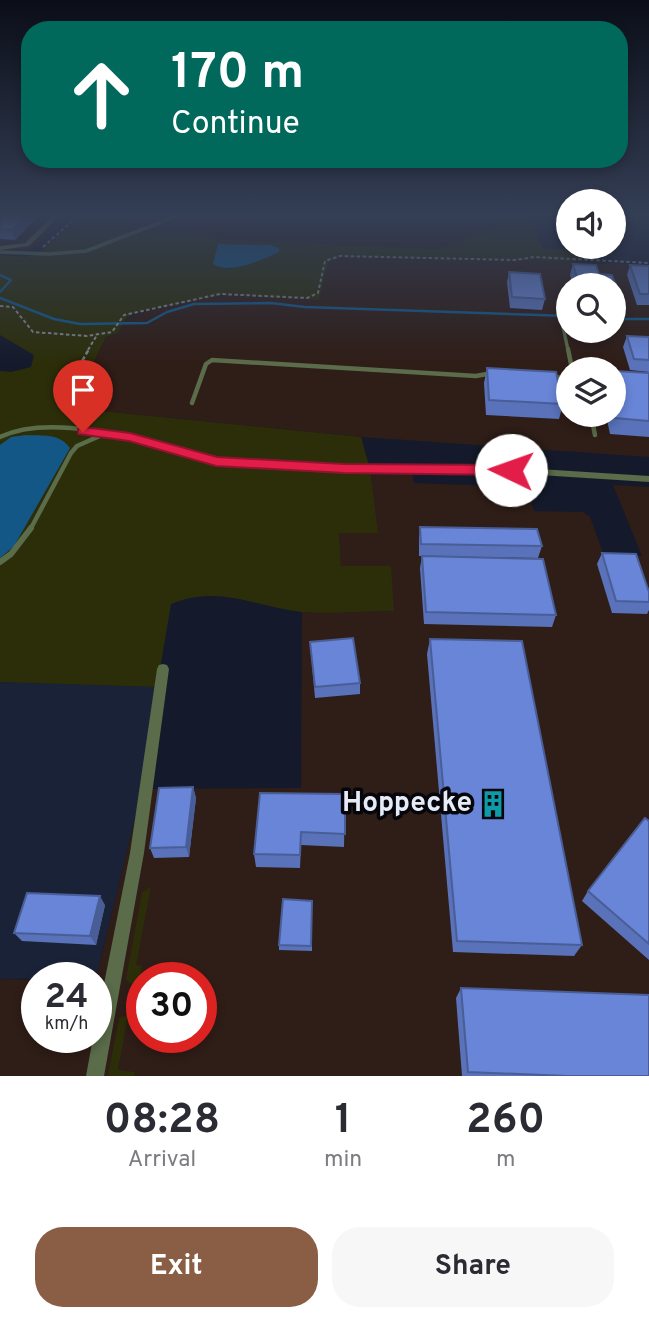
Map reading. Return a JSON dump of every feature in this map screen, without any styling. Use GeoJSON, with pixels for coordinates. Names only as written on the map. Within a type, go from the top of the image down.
{"type":"FeatureCollection","features":[{"type":"Feature","properties":{"kind":"street"},"geometry":{"type":"LineString","coordinates":[[216,462],[344,468],[462,467],[649,479]]}},
{"type":"Feature","properties":{"kind":"street"},"geometry":{"type":"LineString","coordinates":[[95,1076],[137,853],[163,668]]}},
{"type":"Feature","properties":{"kind":"lane"},"geometry":{"type":"LineString","coordinates":[[192,403],[206,364],[212,360],[476,376],[484,373],[502,374]]}},
{"type":"Feature","properties":{"kind":"lane"},"geometry":{"type":"LineString","coordinates":[[542,376],[556,377]]}},
{"type":"Feature","properties":{"kind":"lane"},"geometry":{"type":"LineString","coordinates":[[593,427],[595,435]]}},
{"type":"Feature","properties":{"kind":"lane"},"geometry":{"type":"LineString","coordinates":[[0,437],[25,428],[105,434],[130,437],[216,462]]}},
{"type":"Feature","properties":{"kind":"lane"},"geometry":{"type":"LineString","coordinates":[[0,562],[11,556],[22,541],[71,453],[77,446],[105,434]]}},
{"type":"Feature","properties":{"kind":"path"},"geometry":{"type":"LineString","coordinates":[[0,306],[13,307],[33,332],[96,335],[112,332],[124,315],[142,308],[220,294],[307,298],[318,293],[325,263]]}},
{"type":"Feature","properties":{"kind":"path"},"geometry":{"type":"LineString","coordinates":[[58,403],[96,335]]}},
{"type":"Feature","properties":{"kind":"shaded area"},"geometry":{"type":"Polygon","coordinates":[[[328,263],[649,265],[649,457],[361,437],[71,408],[106,337],[118,333],[126,318],[161,306],[221,295],[319,300],[328,263]]]}},
{"type":"Feature","properties":{"kind":"shaded area"},"geometry":{"type":"Polygon","coordinates":[[[370,469],[412,472],[414,483],[526,487],[534,511],[583,512],[590,517],[604,555],[642,556],[613,485],[649,487],[649,1076],[0,1076],[0,979],[21,980],[21,1053],[112,1053],[112,962],[100,962],[142,789],[301,788],[302,612],[394,611],[341,567],[339,533],[377,533],[370,469]]]}},
{"type":"Feature","properties":{"kind":"shaded area"},"geometry":{"type":"Polygon","coordinates":[[[0,682],[157,687],[142,789],[100,962],[21,962],[21,979],[0,979],[0,682]]]}},
{"type":"Feature","properties":{"kind":"green space"},"geometry":{"type":"Polygon","coordinates":[[[0,263],[226,263],[229,269],[246,263],[328,263],[319,300],[221,295],[137,312],[126,318],[118,333],[106,337],[71,408],[361,437],[370,469],[378,533],[339,533],[341,566],[391,566],[394,611],[302,612],[221,596],[188,598],[171,604],[157,687],[0,682],[0,371],[11,372],[31,367],[34,355],[0,335],[0,263]]]}},
{"type":"Feature","properties":{"kind":"green space"},"geometry":{"type":"Polygon","coordinates":[[[151,887],[137,962],[129,962],[142,892],[151,887]]]}},
{"type":"Feature","properties":{"kind":"green space"},"geometry":{"type":"Polygon","coordinates":[[[126,1016],[118,1070],[135,1072],[134,1076],[108,1076],[119,1018],[126,1016]]]}},
{"type":"Feature","properties":{"kind":"water"},"geometry":{"type":"Polygon","coordinates":[[[213,263],[251,263],[228,268],[213,263]]]}},
{"type":"Feature","properties":{"kind":"water"},"geometry":{"type":"Polygon","coordinates":[[[26,435],[56,438],[70,448],[14,546],[0,558],[0,445],[11,437],[26,435]]]}},
{"type":"Feature","properties":{"kind":"building"},"geometry":{"type":"Polygon","coordinates":[[[573,264],[596,265],[599,273],[576,273],[573,264]]]}},
{"type":"Feature","properties":{"kind":"building"},"geometry":{"type":"Polygon","coordinates":[[[630,265],[649,266],[649,294],[640,294],[630,265]]]}},
{"type":"Feature","properties":{"kind":"building"},"geometry":{"type":"Polygon","coordinates":[[[509,272],[540,274],[545,299],[512,297],[509,272]]]}},
{"type":"Feature","properties":{"kind":"building"},"geometry":{"type":"Polygon","coordinates":[[[627,336],[649,337],[649,360],[634,359],[627,336]]]}},
{"type":"Feature","properties":{"kind":"building"},"geometry":{"type":"Polygon","coordinates":[[[487,368],[556,372],[556,404],[489,400],[487,368]]]}},
{"type":"Feature","properties":{"kind":"building"},"geometry":{"type":"Polygon","coordinates":[[[626,372],[649,373],[649,421],[626,419],[626,372]]]}},
{"type":"Feature","properties":{"kind":"building"},"geometry":{"type":"Polygon","coordinates":[[[420,527],[537,529],[542,546],[421,544],[420,527]]]}},
{"type":"Feature","properties":{"kind":"building"},"geometry":{"type":"Polygon","coordinates":[[[602,553],[636,554],[649,592],[649,602],[616,601],[602,553]]]}},
{"type":"Feature","properties":{"kind":"building"},"geometry":{"type":"Polygon","coordinates":[[[422,556],[543,559],[556,615],[426,612],[422,556]]]}},
{"type":"Feature","properties":{"kind":"building"},"geometry":{"type":"Polygon","coordinates":[[[353,638],[360,683],[315,687],[310,642],[353,638]]]}},
{"type":"Feature","properties":{"kind":"building","name":"Hoppecke"},"geometry":{"type":"Polygon","coordinates":[[[430,639],[522,641],[582,945],[457,941],[430,639]]]}},
{"type":"Feature","properties":{"kind":"building"},"geometry":{"type":"Polygon","coordinates":[[[193,787],[186,847],[150,848],[159,788],[193,787]]]}},
{"type":"Feature","properties":{"kind":"building"},"geometry":{"type":"Polygon","coordinates":[[[260,793],[345,794],[345,834],[301,832],[300,855],[254,854],[260,793]]]}},
{"type":"Feature","properties":{"kind":"building"},"geometry":{"type":"Polygon","coordinates":[[[645,818],[649,821],[649,944],[588,891],[645,818]]]}},
{"type":"Feature","properties":{"kind":"building"},"geometry":{"type":"Polygon","coordinates":[[[27,893],[100,896],[90,936],[14,933],[27,893]]]}},
{"type":"Feature","properties":{"kind":"building"},"geometry":{"type":"Polygon","coordinates":[[[283,899],[312,901],[311,946],[279,945],[283,899]]]}},
{"type":"Feature","properties":{"kind":"building"},"geometry":{"type":"Polygon","coordinates":[[[461,988],[649,995],[649,1076],[468,1072],[461,988]]]}},
{"type":"Feature","properties":{"kind":"waterway"},"geometry":{"type":"LineString","coordinates":[[0,275],[11,280],[0,292]]}},
{"type":"Feature","properties":{"kind":"waterway"},"geometry":{"type":"LineString","coordinates":[[0,298],[54,319],[80,324],[147,323],[167,312],[194,304],[271,303],[305,307],[556,316]]}},
{"type":"Feature","properties":{"kind":"waterway"},"geometry":{"type":"LineString","coordinates":[[626,319],[649,319]]}},
{"type":"Feature","properties":{"kind":"place","name":"Hoppecke"},"geometry":{"type":"Point","coordinates":[493,804]}},
{"type":"Feature","properties":{"kind":"route"},"geometry":{"type":"LineString","coordinates":[[83,432],[130,437],[216,462],[344,468],[462,467],[511,470]]}}]}
